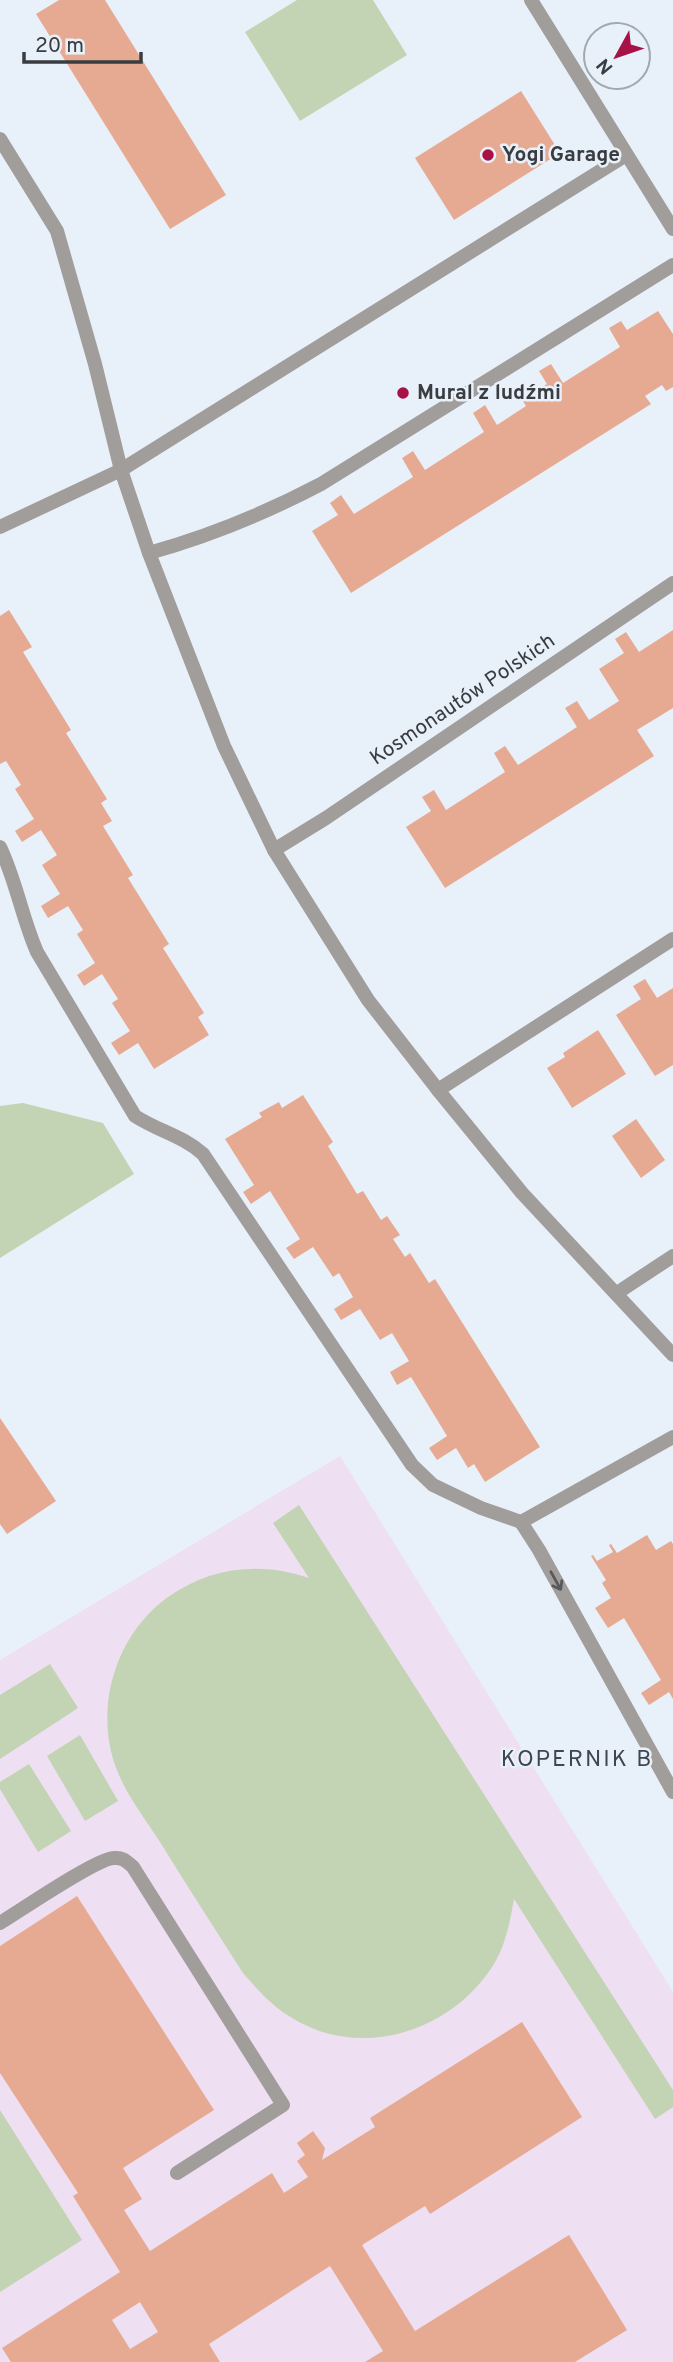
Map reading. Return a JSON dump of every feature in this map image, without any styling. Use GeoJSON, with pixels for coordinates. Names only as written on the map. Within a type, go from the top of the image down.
{"type":"FeatureCollection","features":[{"type":"Feature","properties":{"kind":"street"},"geometry":{"type":"LineString","coordinates":[[531,0],[673,229]]}},
{"type":"Feature","properties":{"kind":"street"},"geometry":{"type":"LineString","coordinates":[[0,139],[57,231],[96,364],[121,470],[149,553],[224,746],[274,850],[368,1000],[438,1090],[522,1194],[673,1355]]}},
{"type":"Feature","properties":{"kind":"street"},"geometry":{"type":"LineString","coordinates":[[0,527],[121,470],[626,155]]}},
{"type":"Feature","properties":{"kind":"street"},"geometry":{"type":"LineString","coordinates":[[149,553],[202,538],[267,512],[321,484],[673,265]]}},
{"type":"Feature","properties":{"kind":"street","name":"Kosmonautów Polskich"},"geometry":{"type":"LineString","coordinates":[[274,850],[338,810],[673,583]]}},
{"type":"Feature","properties":{"kind":"street"},"geometry":{"type":"LineString","coordinates":[[0,847],[37,952],[135,1116],[153,1128],[190,1142],[203,1154],[412,1465],[433,1485],[481,1508],[521,1522],[673,1792]]}},
{"type":"Feature","properties":{"kind":"street"},"geometry":{"type":"LineString","coordinates":[[438,1090],[673,939]]}},
{"type":"Feature","properties":{"kind":"street"},"geometry":{"type":"LineString","coordinates":[[617,1293],[673,1256]]}},
{"type":"Feature","properties":{"kind":"street"},"geometry":{"type":"LineString","coordinates":[[521,1522],[673,1437]]}},
{"type":"Feature","properties":{"kind":"street"},"geometry":{"type":"LineString","coordinates":[[0,1923],[111,1857],[123,1858],[133,1867],[283,2105],[177,2173]]}},
{"type":"Feature","properties":{"kind":"shaded area"},"geometry":{"type":"Polygon","coordinates":[[[340,1456],[673,1992],[673,2362],[0,2362],[0,1660],[340,1456]]]}},
{"type":"Feature","properties":{"kind":"green space"},"geometry":{"type":"Polygon","coordinates":[[[297,0],[373,0],[407,55],[300,121],[245,32],[297,0]]]}},
{"type":"Feature","properties":{"kind":"green space"},"geometry":{"type":"Polygon","coordinates":[[[23,1103],[103,1123],[134,1174],[0,1258],[0,1106],[23,1103]]]}},
{"type":"Feature","properties":{"kind":"green space"},"geometry":{"type":"Polygon","coordinates":[[[299,1505],[673,2090],[673,2107],[655,2119],[514,1899],[505,1940],[494,1964],[476,1988],[454,2007],[429,2022],[402,2033],[374,2038],[345,2037],[316,2030],[276,2007],[243,1973],[127,1792],[113,1759],[107,1714],[115,1669],[124,1649],[151,1612],[168,1597],[201,1579],[218,1573],[254,1569],[309,1578],[273,1523],[299,1505]]]}},
{"type":"Feature","properties":{"kind":"green space"},"geometry":{"type":"Polygon","coordinates":[[[50,1664],[78,1708],[0,1759],[0,1695],[50,1664]]]}},
{"type":"Feature","properties":{"kind":"green space"},"geometry":{"type":"Polygon","coordinates":[[[80,1735],[118,1801],[85,1821],[47,1756],[80,1735]]]}},
{"type":"Feature","properties":{"kind":"green space"},"geometry":{"type":"Polygon","coordinates":[[[29,1764],[71,1831],[38,1852],[0,1789],[0,1782],[29,1764]]]}},
{"type":"Feature","properties":{"kind":"green space"},"geometry":{"type":"Polygon","coordinates":[[[0,2110],[82,2240],[0,2292],[0,2110]]]}},
{"type":"Feature","properties":{"kind":"building"},"geometry":{"type":"Polygon","coordinates":[[[59,0],[105,0],[226,195],[170,229],[36,14],[59,0]]]}},
{"type":"Feature","properties":{"kind":"building","name":"Yogi Garage"},"geometry":{"type":"Polygon","coordinates":[[[521,91],[560,153],[454,220],[415,158],[521,91]]]}},
{"type":"Feature","properties":{"kind":"building"},"geometry":{"type":"Polygon","coordinates":[[[658,311],[673,334],[673,387],[666,391],[662,385],[645,396],[651,404],[351,593],[312,531],[338,515],[330,503],[341,495],[354,514],[413,477],[402,458],[413,451],[425,470],[484,432],[473,413],[485,405],[497,425],[526,406],[522,400],[547,384],[539,371],[551,364],[563,383],[620,347],[609,328],[621,321],[627,330],[658,311]]]}},
{"type":"Feature","properties":{"kind":"building"},"geometry":{"type":"Polygon","coordinates":[[[9,610],[32,647],[23,652],[71,730],[66,733],[107,799],[101,803],[112,821],[103,826],[133,875],[128,878],[169,944],[163,948],[204,1013],[198,1017],[209,1035],[154,1069],[138,1043],[119,1055],[111,1043],[130,1031],[112,1003],[118,999],[102,974],[84,986],[77,975],[95,963],[77,934],[83,930],[68,906],[48,918],[41,906],[60,894],[42,865],[57,855],[41,830],[22,842],[15,831],[34,819],[15,789],[21,785],[6,761],[0,764],[0,616],[9,610]]]}},
{"type":"Feature","properties":{"kind":"building"},"geometry":{"type":"Polygon","coordinates":[[[673,630],[673,708],[637,730],[654,756],[445,888],[406,827],[431,811],[422,797],[434,790],[446,810],[505,772],[494,753],[505,746],[518,765],[577,727],[565,708],[577,701],[589,720],[619,701],[599,669],[624,653],[615,639],[626,632],[639,652],[673,630]]]}},
{"type":"Feature","properties":{"kind":"building"},"geometry":{"type":"Polygon","coordinates":[[[645,979],[657,998],[673,988],[673,1065],[655,1076],[616,1015],[641,999],[633,986],[645,979]]]}},
{"type":"Feature","properties":{"kind":"building"},"geometry":{"type":"Polygon","coordinates":[[[598,1030],[626,1074],[572,1108],[547,1068],[565,1057],[563,1053],[598,1030]]]}},
{"type":"Feature","properties":{"kind":"building"},"geometry":{"type":"Polygon","coordinates":[[[303,1095],[333,1142],[328,1146],[357,1194],[363,1191],[381,1220],[387,1216],[400,1235],[393,1239],[405,1257],[410,1253],[429,1283],[435,1279],[540,1447],[485,1482],[474,1464],[468,1468],[456,1448],[437,1460],[429,1448],[447,1436],[411,1377],[397,1385],[390,1372],[409,1361],[392,1333],[380,1340],[360,1309],[341,1320],[334,1309],[353,1297],[339,1273],[333,1277],[313,1247],[294,1259],[286,1248],[300,1239],[270,1191],[251,1204],[243,1192],[254,1185],[225,1139],[262,1117],[259,1113],[279,1102],[282,1108],[303,1095]]]}},
{"type":"Feature","properties":{"kind":"building"},"geometry":{"type":"Polygon","coordinates":[[[636,1119],[665,1160],[641,1178],[612,1136],[636,1119]]]}},
{"type":"Feature","properties":{"kind":"building"},"geometry":{"type":"Polygon","coordinates":[[[0,1418],[56,1501],[7,1534],[0,1524],[0,1418]]]}},
{"type":"Feature","properties":{"kind":"building"},"geometry":{"type":"Polygon","coordinates":[[[647,1535],[656,1550],[671,1541],[673,1544],[673,1699],[669,1692],[649,1705],[641,1693],[661,1680],[624,1618],[608,1628],[595,1608],[611,1598],[602,1583],[606,1580],[591,1556],[597,1561],[613,1552],[609,1545],[611,1544],[617,1553],[647,1535]]]}},
{"type":"Feature","properties":{"kind":"building"},"geometry":{"type":"Polygon","coordinates":[[[77,1896],[214,2110],[123,2168],[142,2199],[124,2210],[150,2251],[272,2173],[284,2193],[308,2177],[297,2161],[305,2155],[297,2143],[313,2131],[325,2148],[322,2160],[375,2127],[370,2118],[522,2022],[582,2117],[430,2214],[425,2206],[362,2245],[415,2331],[569,2235],[627,2330],[575,2362],[365,2362],[383,2351],[330,2266],[209,2344],[220,2362],[11,2362],[2,2348],[120,2272],[73,2196],[78,2193],[0,2073],[0,1946],[77,1896]],[[140,2302],[112,2320],[130,2349],[158,2332],[140,2302]]]}},
{"type":"Feature","properties":{"kind":"place","name":"Yogi Garage"},"geometry":{"type":"Point","coordinates":[488,155]}},
{"type":"Feature","properties":{"kind":"place","name":"Mural z ludźmi"},"geometry":{"type":"Point","coordinates":[403,393]}},
{"type":"Feature","properties":{"kind":"district","name":"KOPERNIK B"},"geometry":{"type":"Point","coordinates":[577,1760]}}]}
